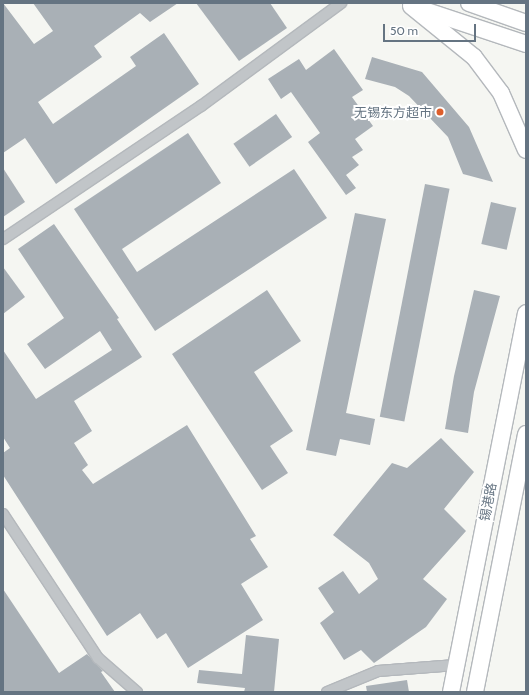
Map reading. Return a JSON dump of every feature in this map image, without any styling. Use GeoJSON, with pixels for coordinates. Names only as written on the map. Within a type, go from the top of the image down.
{"type":"FeatureCollection","features":[{"type":"Feature","properties":{"kind":"main road"},"geometry":{"type":"LineString","coordinates":[[470,3],[526,22]]}},
{"type":"Feature","properties":{"kind":"main road"},"geometry":{"type":"LineString","coordinates":[[407,4],[526,44]]}},
{"type":"Feature","properties":{"kind":"main road"},"geometry":{"type":"LineString","coordinates":[[407,4],[474,57],[501,94],[526,150]]}},
{"type":"Feature","properties":{"kind":"main road","name":"锡港路"},"geometry":{"type":"LineString","coordinates":[[451,692],[526,312]]}},
{"type":"Feature","properties":{"kind":"main road","name":"锡港路"},"geometry":{"type":"LineString","coordinates":[[475,692],[526,434]]}},
{"type":"Feature","properties":{"kind":"street"},"geometry":{"type":"LineString","coordinates":[[3,239],[201,106],[341,3]]}},
{"type":"Feature","properties":{"kind":"street"},"geometry":{"type":"LineString","coordinates":[[3,514],[98,658],[136,692]]}},
{"type":"Feature","properties":{"kind":"street"},"geometry":{"type":"LineString","coordinates":[[327,692],[378,671],[456,665]]}},
{"type":"Feature","properties":{"kind":"building"},"geometry":{"type":"Polygon","coordinates":[[[3,3],[34,44],[53,31],[33,3],[178,3],[150,22],[140,13],[94,46],[102,57],[38,102],[53,124],[136,66],[130,57],[164,33],[199,84],[56,184],[25,138],[3,153],[3,3]]]}},
{"type":"Feature","properties":{"kind":"building"},"geometry":{"type":"Polygon","coordinates":[[[196,3],[270,3],[287,28],[239,61],[196,3]]]}},
{"type":"Feature","properties":{"kind":"building"},"geometry":{"type":"Polygon","coordinates":[[[334,49],[363,90],[352,97],[373,126],[355,139],[363,150],[352,157],[359,165],[346,175],[356,188],[346,195],[308,142],[320,133],[291,92],[281,99],[268,79],[299,59],[306,70],[334,49]]]}},
{"type":"Feature","properties":{"kind":"building","name":"无锡东方超市"},"geometry":{"type":"Polygon","coordinates":[[[372,57],[422,72],[469,127],[493,182],[463,174],[448,137],[409,96],[395,87],[365,79],[372,57]]]}},
{"type":"Feature","properties":{"kind":"building"},"geometry":{"type":"Polygon","coordinates":[[[276,114],[292,137],[249,167],[233,144],[276,114]]]}},
{"type":"Feature","properties":{"kind":"building"},"geometry":{"type":"Polygon","coordinates":[[[188,133],[221,183],[122,249],[137,272],[294,169],[327,218],[155,331],[74,209],[188,133]]]}},
{"type":"Feature","properties":{"kind":"building"},"geometry":{"type":"Polygon","coordinates":[[[3,168],[25,202],[3,217],[3,168]]]}},
{"type":"Feature","properties":{"kind":"building"},"geometry":{"type":"Polygon","coordinates":[[[425,184],[450,189],[404,421],[380,417],[425,184]]]}},
{"type":"Feature","properties":{"kind":"building"},"geometry":{"type":"Polygon","coordinates":[[[491,202],[516,208],[507,250],[481,244],[491,202]]]}},
{"type":"Feature","properties":{"kind":"building"},"geometry":{"type":"Polygon","coordinates":[[[355,213],[386,219],[346,413],[375,419],[370,445],[340,439],[336,456],[306,450],[355,213]]]}},
{"type":"Feature","properties":{"kind":"building"},"geometry":{"type":"Polygon","coordinates":[[[54,224],[119,318],[117,319],[142,357],[74,401],[92,431],[74,443],[88,465],[82,470],[93,484],[187,425],[256,536],[250,539],[268,567],[241,584],[263,620],[188,668],[166,633],[157,639],[140,613],[107,636],[3,475],[3,453],[10,448],[3,437],[3,350],[36,399],[112,350],[100,331],[45,369],[27,344],[64,318],[18,249],[54,224]]]}},
{"type":"Feature","properties":{"kind":"building"},"geometry":{"type":"Polygon","coordinates":[[[3,267],[25,297],[3,314],[3,267]]]}},
{"type":"Feature","properties":{"kind":"building"},"geometry":{"type":"Polygon","coordinates":[[[267,290],[301,341],[254,372],[293,431],[270,446],[288,473],[262,490],[172,354],[267,290]]]}},
{"type":"Feature","properties":{"kind":"building"},"geometry":{"type":"Polygon","coordinates":[[[474,290],[500,296],[474,392],[468,433],[445,429],[454,376],[474,290]]]}},
{"type":"Feature","properties":{"kind":"building"},"geometry":{"type":"Polygon","coordinates":[[[441,438],[474,472],[444,509],[466,531],[423,579],[447,599],[426,627],[374,663],[361,650],[344,660],[320,623],[334,612],[318,588],[343,571],[359,594],[378,579],[369,563],[333,535],[392,463],[407,468],[441,438]]]}},
{"type":"Feature","properties":{"kind":"building"},"geometry":{"type":"Polygon","coordinates":[[[3,589],[59,673],[87,654],[103,671],[101,672],[115,692],[3,692],[3,589]]]}},
{"type":"Feature","properties":{"kind":"building"},"geometry":{"type":"Polygon","coordinates":[[[246,635],[279,639],[274,692],[244,692],[245,688],[197,683],[199,670],[242,674],[246,635]]]}},
{"type":"Feature","properties":{"kind":"building"},"geometry":{"type":"Polygon","coordinates":[[[407,680],[409,692],[367,692],[366,686],[407,680]]]}},
{"type":"Feature","properties":{"kind":"place","name":"无锡东方超市"},"geometry":{"type":"Point","coordinates":[440,112]}}]}
